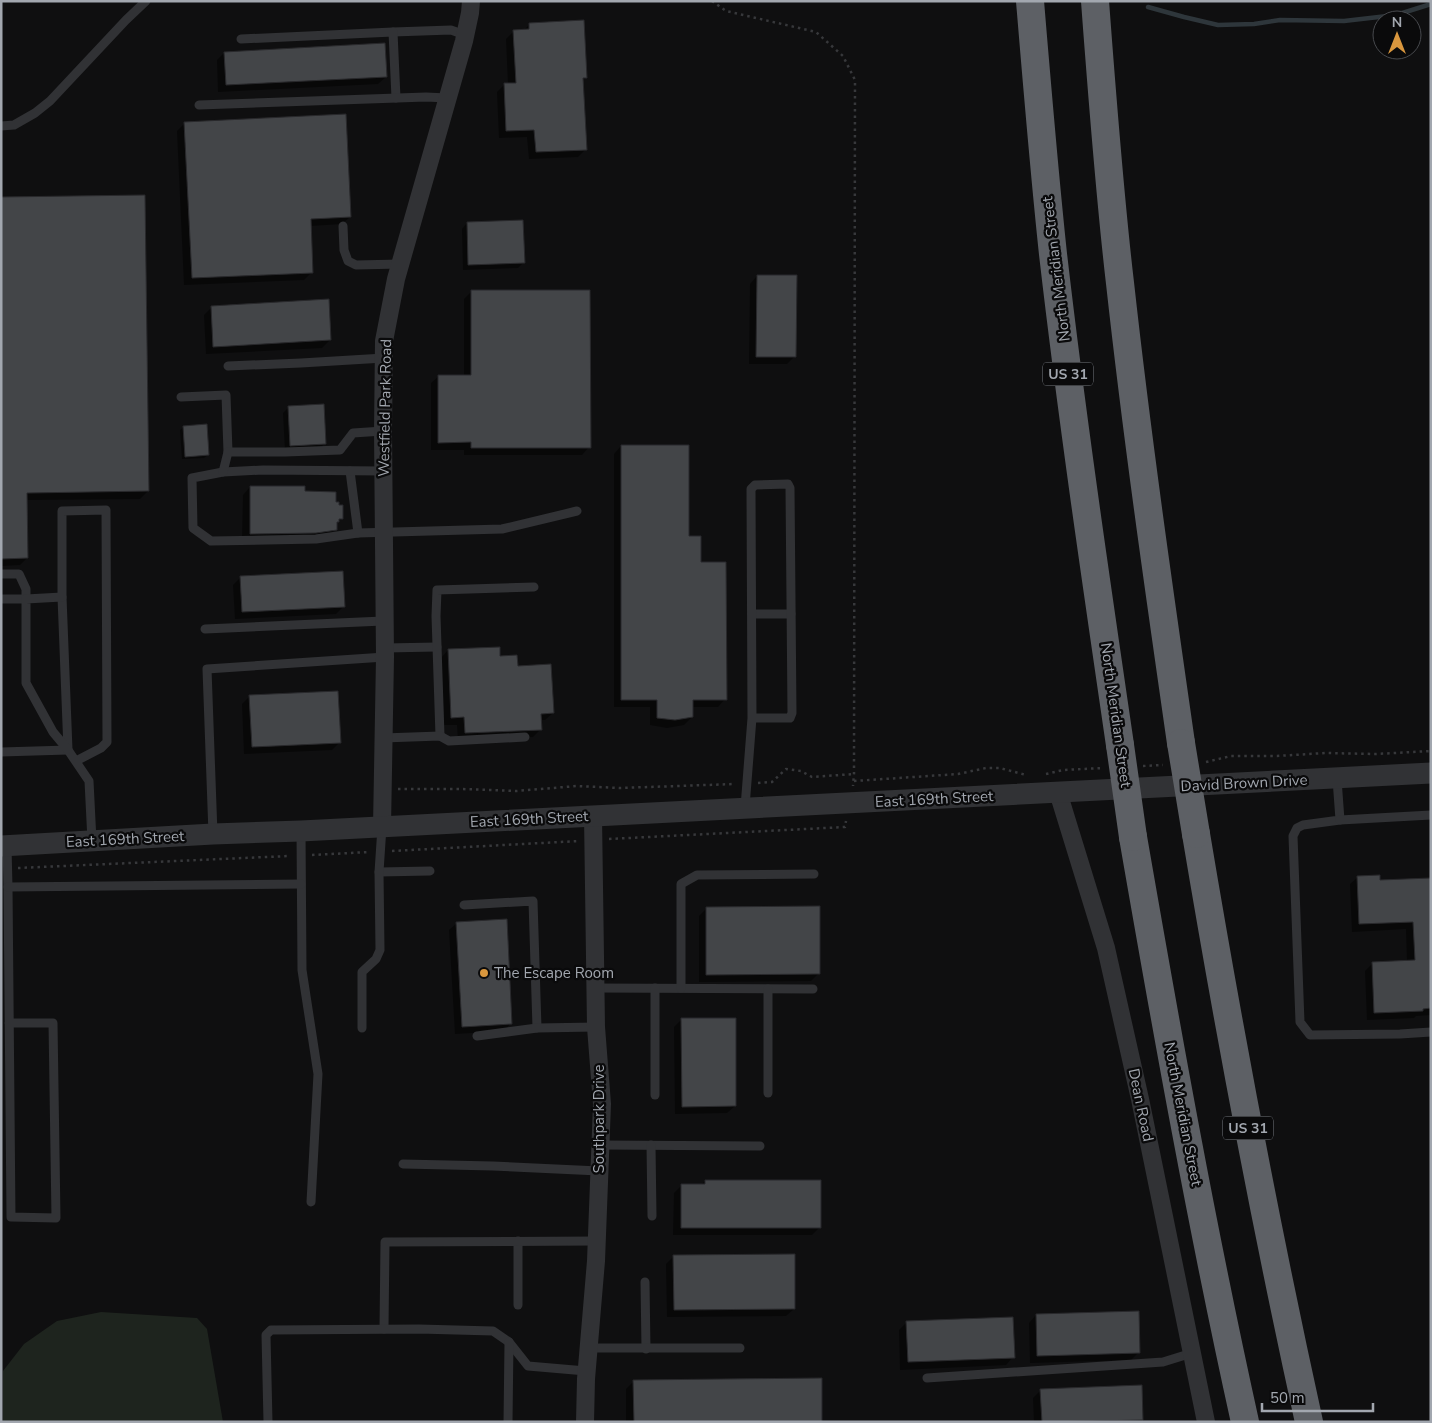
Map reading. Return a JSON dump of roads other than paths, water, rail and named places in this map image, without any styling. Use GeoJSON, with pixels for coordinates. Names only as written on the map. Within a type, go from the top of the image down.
{"type":"FeatureCollection","features":[{"type":"Feature","properties":{"kind":"highway","name":"North Meridian Street"},"geometry":{"type":"LineString","coordinates":[[1030,1],[1043,154],[1080,469],[1133,837],[1212,1268],[1245,1422]]}},
{"type":"Feature","properties":{"kind":"highway","name":"US 31"},"geometry":{"type":"LineString","coordinates":[[1095,1],[1106,147],[1120,283],[1157,579],[1181,743],[1224,999],[1251,1144],[1309,1422]]}},
{"type":"Feature","properties":{"kind":"street","name":"Westfield Park Road"},"geometry":{"type":"LineString","coordinates":[[382,826],[385,653],[383,621],[384,341],[400,264],[465,35],[471,1]]}},
{"type":"Feature","properties":{"kind":"street","name":"David Brown Drive"},"geometry":{"type":"LineString","coordinates":[[1058,792],[1431,773]]}},
{"type":"Feature","properties":{"kind":"street","name":"East 169th Street"},"geometry":{"type":"LineString","coordinates":[[4,846],[1058,792]]}},
{"type":"Feature","properties":{"kind":"street","name":"Dean Road"},"geometry":{"type":"LineString","coordinates":[[1058,792],[1106,948],[1138,1090],[1206,1422]]}},
{"type":"Feature","properties":{"kind":"street","name":"Southpark Drive"},"geometry":{"type":"LineString","coordinates":[[585,1422],[586,1371],[596,1241],[602,1104],[596,1027],[593,816]]}},
{"type":"Feature","properties":{"kind":"lane"},"geometry":{"type":"LineString","coordinates":[[1,126],[14,125],[35,113],[50,101],[146,1]]}},
{"type":"Feature","properties":{"kind":"lane"},"geometry":{"type":"LineString","coordinates":[[241,39],[451,30],[465,35]]}},
{"type":"Feature","properties":{"kind":"lane"},"geometry":{"type":"LineString","coordinates":[[394,32],[396,98]]}},
{"type":"Feature","properties":{"kind":"lane"},"geometry":{"type":"LineString","coordinates":[[199,105],[426,97],[447,98]]}},
{"type":"Feature","properties":{"kind":"lane"},"geometry":{"type":"LineString","coordinates":[[343,226],[344,250],[348,261],[356,265],[400,264]]}},
{"type":"Feature","properties":{"kind":"lane"},"geometry":{"type":"LineString","coordinates":[[228,366],[302,364],[384,358]]}},
{"type":"Feature","properties":{"kind":"lane"},"geometry":{"type":"LineString","coordinates":[[181,398],[226,395],[228,452],[223,472]]}},
{"type":"Feature","properties":{"kind":"lane"},"geometry":{"type":"LineString","coordinates":[[228,452],[340,450],[353,433],[383,431]]}},
{"type":"Feature","properties":{"kind":"lane"},"geometry":{"type":"LineString","coordinates":[[384,471],[263,470],[223,472],[192,478],[193,528],[211,541],[316,539],[358,533],[502,529],[577,511]]}},
{"type":"Feature","properties":{"kind":"lane"},"geometry":{"type":"LineString","coordinates":[[350,470],[358,533]]}},
{"type":"Feature","properties":{"kind":"lane"},"geometry":{"type":"LineString","coordinates":[[745,807],[752,718],[752,489],[755,485],[788,484],[790,488],[792,713],[790,718],[752,718]]}},
{"type":"Feature","properties":{"kind":"lane"},"geometry":{"type":"LineString","coordinates":[[68,750],[62,597],[62,511],[106,510],[107,742],[76,761]]}},
{"type":"Feature","properties":{"kind":"lane"},"geometry":{"type":"LineString","coordinates":[[1,574],[19,574],[26,589],[26,683],[53,732],[76,761],[89,782],[92,841]]}},
{"type":"Feature","properties":{"kind":"lane"},"geometry":{"type":"LineString","coordinates":[[440,736],[437,590],[534,587]]}},
{"type":"Feature","properties":{"kind":"lane"},"geometry":{"type":"LineString","coordinates":[[1,599],[62,597]]}},
{"type":"Feature","properties":{"kind":"lane"},"geometry":{"type":"LineString","coordinates":[[752,614],[791,614]]}},
{"type":"Feature","properties":{"kind":"lane"},"geometry":{"type":"LineString","coordinates":[[205,629],[383,621]]}},
{"type":"Feature","properties":{"kind":"lane"},"geometry":{"type":"LineString","coordinates":[[213,834],[208,670],[437,647]]}},
{"type":"Feature","properties":{"kind":"lane"},"geometry":{"type":"LineString","coordinates":[[383,738],[440,736],[448,741],[525,737]]}},
{"type":"Feature","properties":{"kind":"lane"},"geometry":{"type":"LineString","coordinates":[[1,752],[68,750]]}},
{"type":"Feature","properties":{"kind":"lane"},"geometry":{"type":"LineString","coordinates":[[1337,778],[1340,820]]}},
{"type":"Feature","properties":{"kind":"lane"},"geometry":{"type":"LineString","coordinates":[[1431,815],[1340,820],[1303,825],[1297,828],[1293,836],[1300,1022],[1310,1034],[1431,1032]]}},
{"type":"Feature","properties":{"kind":"lane"},"geometry":{"type":"LineString","coordinates":[[362,1028],[362,972],[376,959],[380,950],[379,872],[382,826]]}},
{"type":"Feature","properties":{"kind":"lane"},"geometry":{"type":"LineString","coordinates":[[301,831],[302,970],[318,1074],[311,1202]]}},
{"type":"Feature","properties":{"kind":"lane"},"geometry":{"type":"LineString","coordinates":[[4,846],[8,869],[9,1024],[11,1217],[56,1218],[53,1024],[9,1024]]}},
{"type":"Feature","properties":{"kind":"lane"},"geometry":{"type":"LineString","coordinates":[[379,872],[430,871]]}},
{"type":"Feature","properties":{"kind":"lane"},"geometry":{"type":"LineString","coordinates":[[681,988],[681,884],[697,875],[814,874]]}},
{"type":"Feature","properties":{"kind":"lane"},"geometry":{"type":"LineString","coordinates":[[8,887],[301,884]]}},
{"type":"Feature","properties":{"kind":"lane"},"geometry":{"type":"LineString","coordinates":[[464,904],[533,901],[537,1028]]}},
{"type":"Feature","properties":{"kind":"lane"},"geometry":{"type":"LineString","coordinates":[[595,988],[813,990]]}},
{"type":"Feature","properties":{"kind":"lane"},"geometry":{"type":"LineString","coordinates":[[655,988],[655,1095]]}},
{"type":"Feature","properties":{"kind":"lane"},"geometry":{"type":"LineString","coordinates":[[768,989],[768,1093]]}},
{"type":"Feature","properties":{"kind":"lane"},"geometry":{"type":"LineString","coordinates":[[477,1036],[537,1028],[596,1027]]}},
{"type":"Feature","properties":{"kind":"lane"},"geometry":{"type":"LineString","coordinates":[[600,1145],[760,1146]]}},
{"type":"Feature","properties":{"kind":"lane"},"geometry":{"type":"LineString","coordinates":[[651,1145],[652,1216]]}},
{"type":"Feature","properties":{"kind":"lane"},"geometry":{"type":"LineString","coordinates":[[403,1164],[599,1171]]}},
{"type":"Feature","properties":{"kind":"lane"},"geometry":{"type":"LineString","coordinates":[[518,1241],[518,1305]]}},
{"type":"Feature","properties":{"kind":"lane"},"geometry":{"type":"LineString","coordinates":[[384,1329],[385,1242],[596,1241]]}},
{"type":"Feature","properties":{"kind":"lane"},"geometry":{"type":"LineString","coordinates":[[645,1282],[646,1349]]}},
{"type":"Feature","properties":{"kind":"lane"},"geometry":{"type":"LineString","coordinates":[[268,1422],[266,1335],[271,1330],[384,1329],[493,1331],[509,1342],[528,1366],[586,1371]]}},
{"type":"Feature","properties":{"kind":"lane"},"geometry":{"type":"LineString","coordinates":[[508,1422],[509,1342]]}},
{"type":"Feature","properties":{"kind":"lane"},"geometry":{"type":"LineString","coordinates":[[588,1348],[740,1348]]}},
{"type":"Feature","properties":{"kind":"lane"},"geometry":{"type":"LineString","coordinates":[[926,1378],[1163,1362],[1192,1353]]}},
{"type":"Feature","properties":{"kind":"waterway"},"geometry":{"type":"LineString","coordinates":[[1148,7],[1218,25],[1254,24],[1280,20],[1344,21],[1396,15],[1431,4]]}},
{"type":"Feature","properties":{"kind":"place","name":"The Escape Room"},"geometry":{"type":"Point","coordinates":[484,973]}}]}
